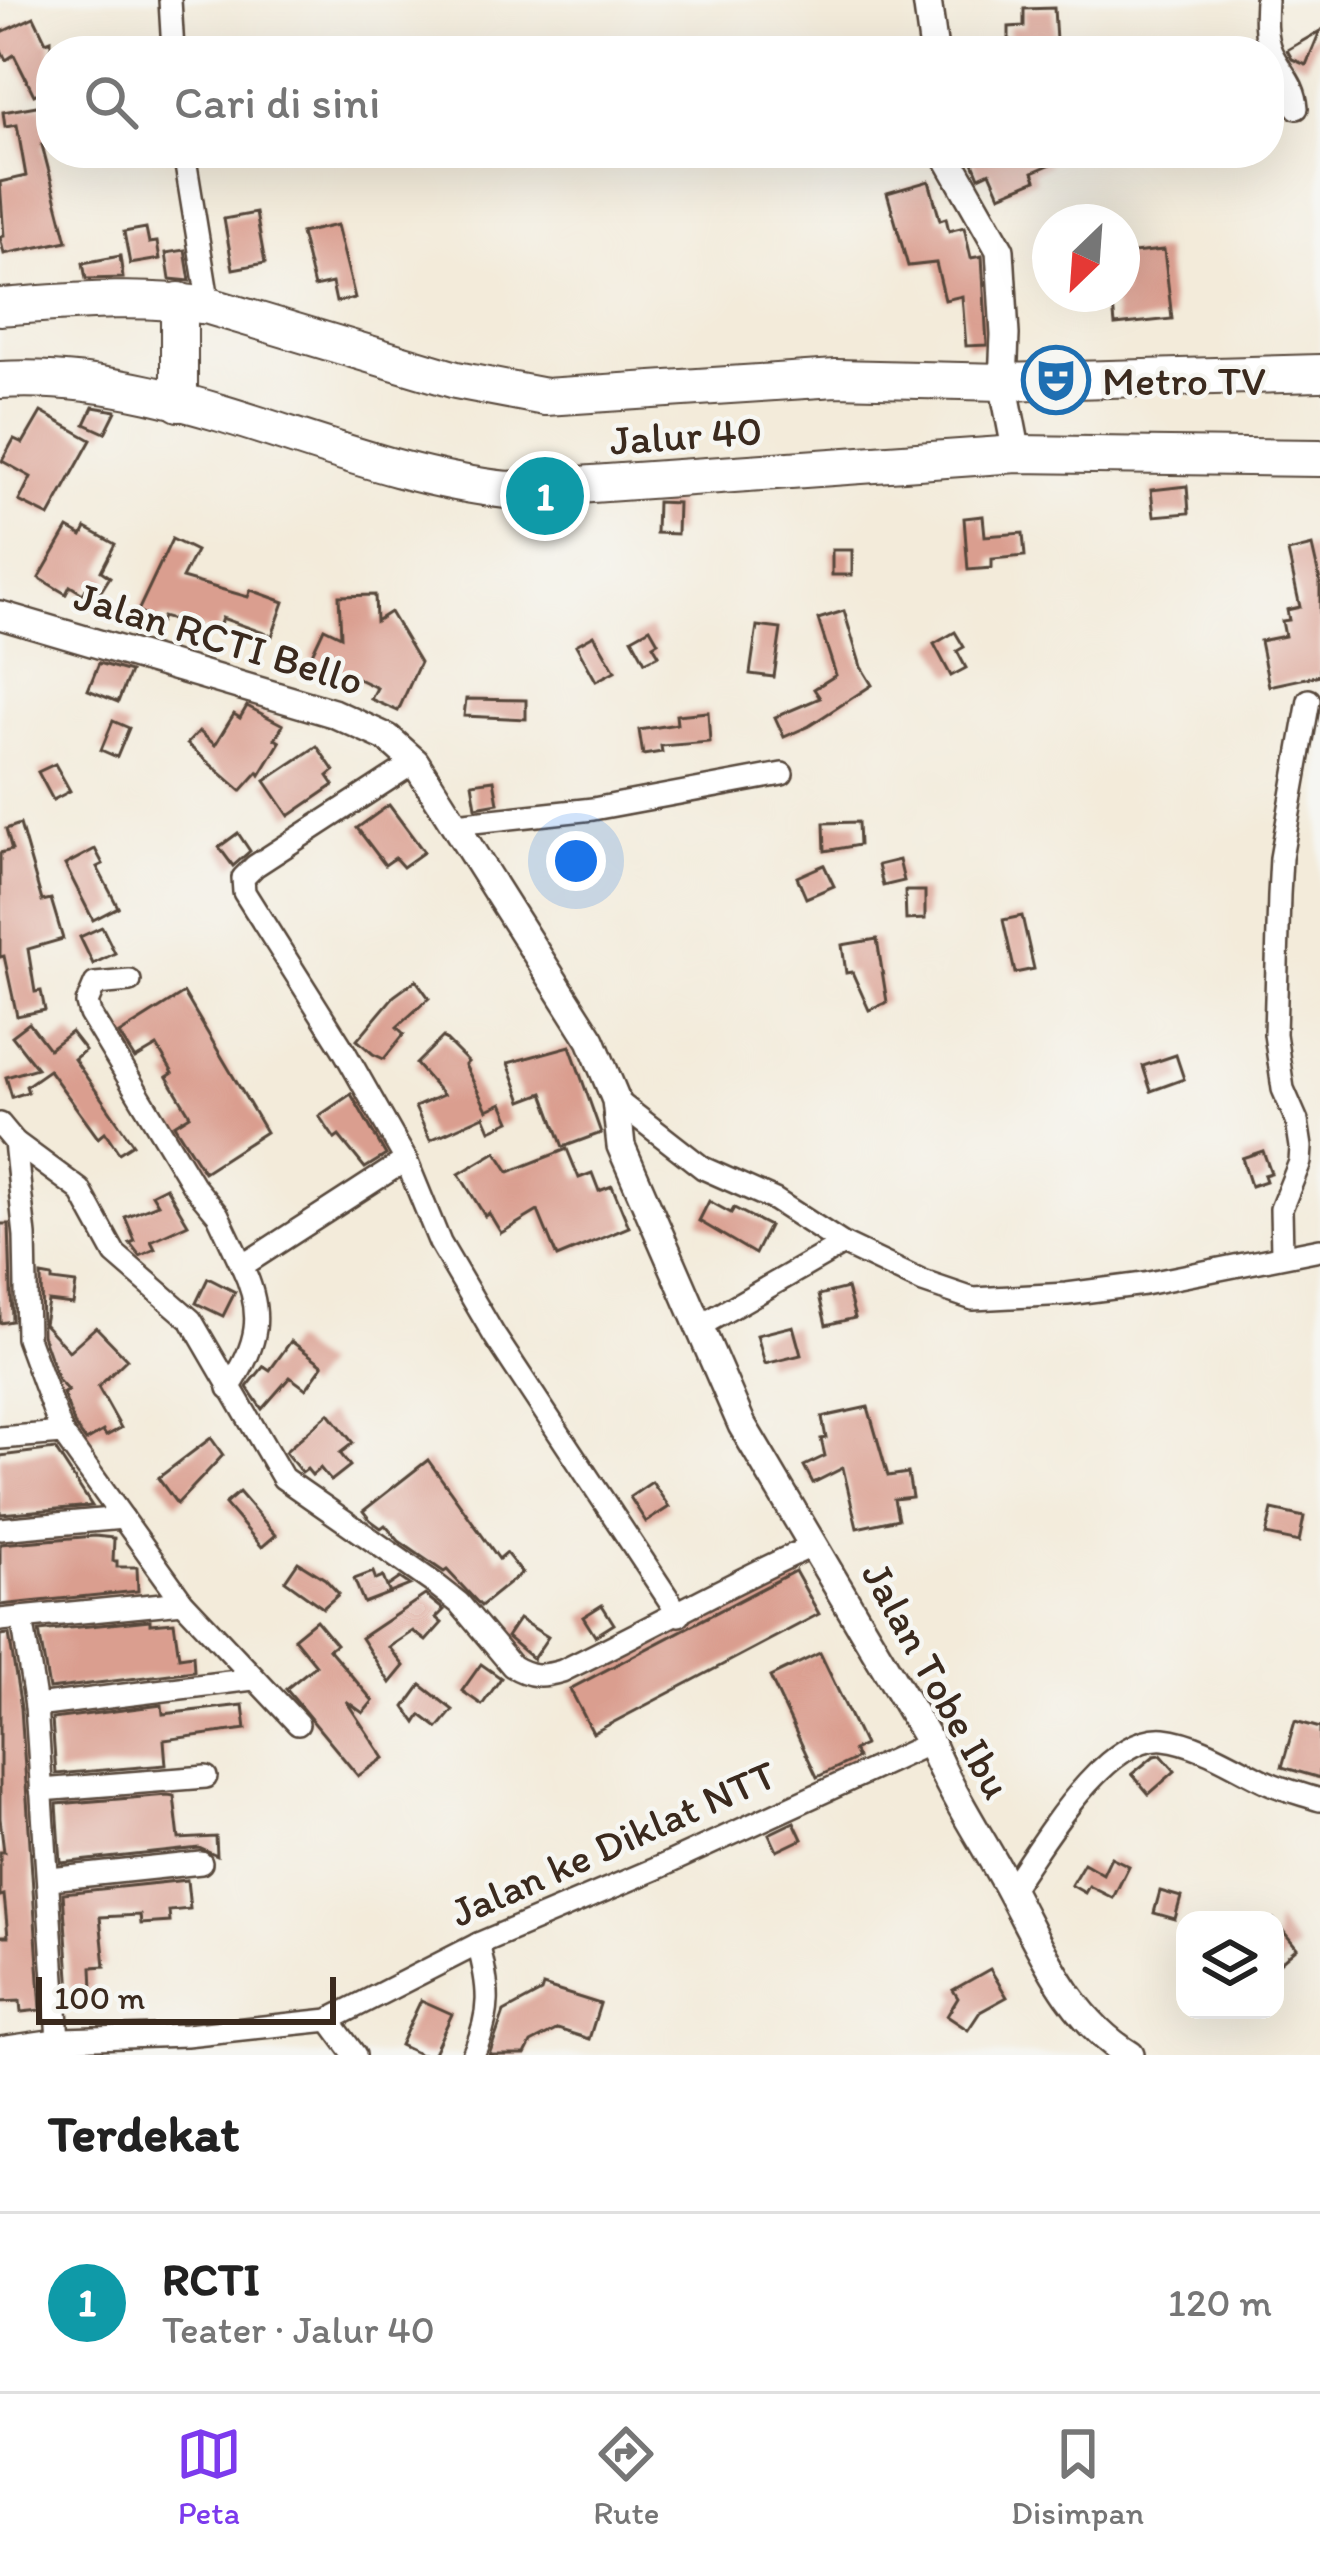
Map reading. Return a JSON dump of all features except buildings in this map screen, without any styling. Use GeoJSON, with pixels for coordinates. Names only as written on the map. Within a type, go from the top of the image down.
{"type":"FeatureCollection","features":[{"type":"Feature","properties":{"kind":"highway","name":"Jalur 40"},"geometry":{"type":"LineString","coordinates":[[0,307],[95,300],[194,303],[456,380],[544,398],[836,378],[1004,382],[1320,374]]}},
{"type":"Feature","properties":{"kind":"highway"},"geometry":{"type":"LineString","coordinates":[[179,403],[194,303]]}},
{"type":"Feature","properties":{"kind":"highway","name":"Jalur 40"},"geometry":{"type":"LineString","coordinates":[[0,380],[69,379],[179,403],[462,485],[507,490],[1017,454],[1320,458]]}},
{"type":"Feature","properties":{"kind":"street"},"geometry":{"type":"LineString","coordinates":[[170,0],[172,36]]}},
{"type":"Feature","properties":{"kind":"street"},"geometry":{"type":"LineString","coordinates":[[1266,0],[1267,36]]}},
{"type":"Feature","properties":{"kind":"street"},"geometry":{"type":"LineString","coordinates":[[934,36],[935,4]]}},
{"type":"Feature","properties":{"kind":"street"},"geometry":{"type":"LineString","coordinates":[[1284,72],[1295,89],[1297,107]]}},
{"type":"Feature","properties":{"kind":"street"},"geometry":{"type":"LineString","coordinates":[[185,168],[194,303]]}},
{"type":"Feature","properties":{"kind":"street"},"geometry":{"type":"LineString","coordinates":[[954,168],[1000,250],[1004,382],[1017,454]]}},
{"type":"Feature","properties":{"kind":"street","name":"Jalan RCTI Bello"},"geometry":{"type":"LineString","coordinates":[[0,615],[333,713],[388,738],[415,762],[591,1040],[616,1100],[621,1146],[700,1326]]}},
{"type":"Feature","properties":{"kind":"street"},"geometry":{"type":"LineString","coordinates":[[1282,1253],[1282,1203],[1300,1162],[1301,1147],[1297,1121],[1283,1089],[1275,1034],[1279,895],[1281,858],[1309,700]]}},
{"type":"Feature","properties":{"kind":"street"},"geometry":{"type":"LineString","coordinates":[[415,762],[255,866],[242,884],[406,1160],[440,1243],[494,1335],[679,1615]]}},
{"type":"Feature","properties":{"kind":"street"},"geometry":{"type":"LineString","coordinates":[[455,824],[592,809],[782,774]]}},
{"type":"Feature","properties":{"kind":"street"},"geometry":{"type":"LineString","coordinates":[[130,981],[94,984],[87,1003],[182,1167],[218,1215],[257,1306],[248,1360],[229,1388]]}},
{"type":"Feature","properties":{"kind":"street"},"geometry":{"type":"LineString","coordinates":[[616,1100],[703,1168],[775,1200],[843,1244],[922,1282],[973,1298],[996,1300],[1144,1284],[1320,1249]]}},
{"type":"Feature","properties":{"kind":"street"},"geometry":{"type":"LineString","coordinates":[[8,1133],[80,1190],[108,1246],[191,1320],[283,1478],[436,1584],[521,1672],[542,1677],[562,1671],[812,1546]]}},
{"type":"Feature","properties":{"kind":"street"},"geometry":{"type":"LineString","coordinates":[[8,1133],[25,1236],[27,1338],[62,1432],[183,1602],[298,1724]]}},
{"type":"Feature","properties":{"kind":"street"},"geometry":{"type":"LineString","coordinates":[[242,1266],[406,1160]]}},
{"type":"Feature","properties":{"kind":"street"},"geometry":{"type":"LineString","coordinates":[[700,1326],[843,1244]]}},
{"type":"Feature","properties":{"kind":"street","name":"Jalan Tobe Ibu"},"geometry":{"type":"LineString","coordinates":[[700,1326],[742,1425],[930,1743],[952,1797],[1010,1890],[1049,1966],[1082,2013],[1114,2046],[1130,2055]]}},
{"type":"Feature","properties":{"kind":"street"},"geometry":{"type":"LineString","coordinates":[[0,1438],[62,1432]]}},
{"type":"Feature","properties":{"kind":"street"},"geometry":{"type":"LineString","coordinates":[[0,1529],[123,1518]]}},
{"type":"Feature","properties":{"kind":"street"},"geometry":{"type":"LineString","coordinates":[[60,2047],[36,1706],[11,1619],[183,1602]]}},
{"type":"Feature","properties":{"kind":"street"},"geometry":{"type":"LineString","coordinates":[[36,1706],[253,1679]]}},
{"type":"Feature","properties":{"kind":"street"},"geometry":{"type":"LineString","coordinates":[[1010,1890],[1086,1786],[1132,1744],[1143,1740],[1180,1743],[1320,1800]]}},
{"type":"Feature","properties":{"kind":"street","name":"Jalan ke Diklat NTT"},"geometry":{"type":"LineString","coordinates":[[0,2048],[191,2045],[329,2020],[478,1943],[662,1866],[930,1743]]}},
{"type":"Feature","properties":{"kind":"street"},"geometry":{"type":"LineString","coordinates":[[41,1790],[206,1777]]}},
{"type":"Feature","properties":{"kind":"street"},"geometry":{"type":"LineString","coordinates":[[50,1879],[201,1863]]}},
{"type":"Feature","properties":{"kind":"street"},"geometry":{"type":"LineString","coordinates":[[473,2055],[485,2022],[489,1984],[478,1943]]}},
{"type":"Feature","properties":{"kind":"street"},"geometry":{"type":"LineString","coordinates":[[329,2020],[355,2055]]}},
{"type":"Feature","properties":{"kind":"place","name":"Metro TV"},"geometry":{"type":"Point","coordinates":[1056,380]}},
{"type":"Feature","properties":{"kind":"place","name":"RCTI"},"geometry":{"type":"Point","coordinates":[545,496]}}]}
